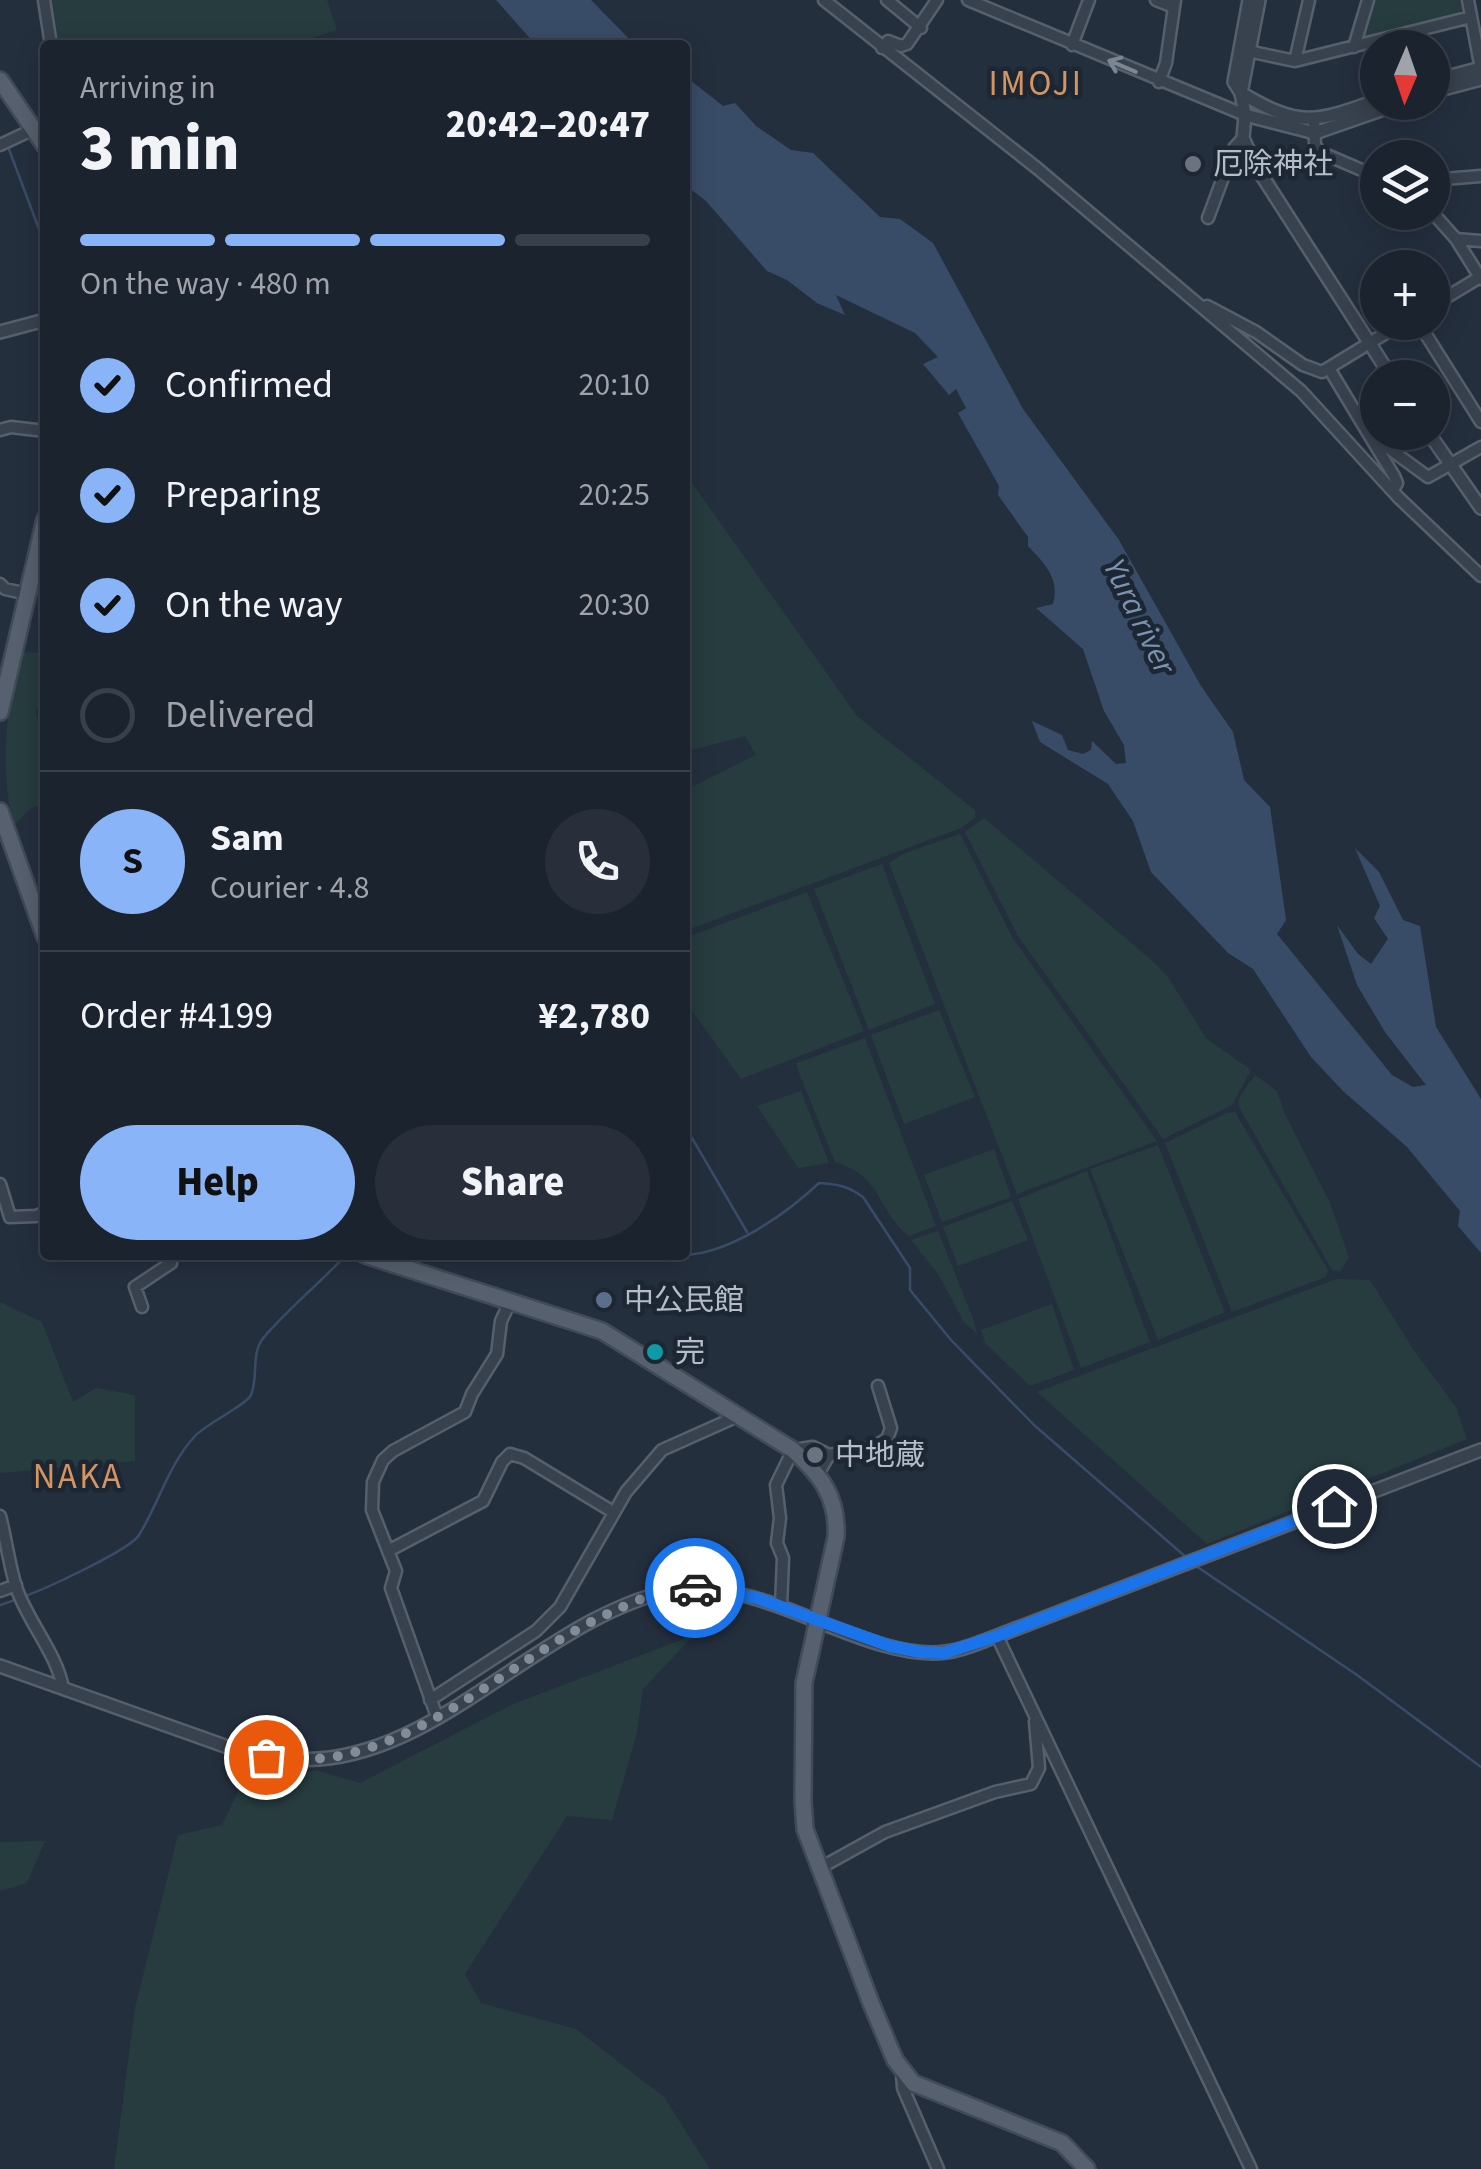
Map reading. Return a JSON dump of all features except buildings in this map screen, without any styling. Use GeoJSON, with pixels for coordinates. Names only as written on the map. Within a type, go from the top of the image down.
{"type":"FeatureCollection","features":[{"type":"Feature","properties":{"kind":"main road"},"geometry":{"type":"LineString","coordinates":[[0,80],[40,138]]}},
{"type":"Feature","properties":{"kind":"main road"},"geometry":{"type":"LineString","coordinates":[[0,712],[40,541]]}},
{"type":"Feature","properties":{"kind":"main road"},"geometry":{"type":"LineString","coordinates":[[0,810],[5,844],[40,924]]}},
{"type":"Feature","properties":{"kind":"main road"},"geometry":{"type":"LineString","coordinates":[[380,1260],[602,1331],[794,1450],[818,1474],[837,1516],[836,1537],[804,1684],[803,1801],[806,1829],[871,2004],[902,2073],[913,2084],[1062,2143],[1087,2169]]}},
{"type":"Feature","properties":{"kind":"street"},"geometry":{"type":"LineString","coordinates":[[44,0],[50,40]]}},
{"type":"Feature","properties":{"kind":"street"},"geometry":{"type":"LineString","coordinates":[[824,0],[999,137],[1301,390],[1393,490],[1481,576]]}},
{"type":"Feature","properties":{"kind":"street"},"geometry":{"type":"LineString","coordinates":[[887,0],[921,28]]}},
{"type":"Feature","properties":{"kind":"street"},"geometry":{"type":"LineString","coordinates":[[882,48],[888,40],[901,46],[907,44],[937,0]]}},
{"type":"Feature","properties":{"kind":"street"},"geometry":{"type":"LineString","coordinates":[[968,0],[1245,115],[1315,126],[1360,114]]}},
{"type":"Feature","properties":{"kind":"street"},"geometry":{"type":"LineString","coordinates":[[1072,45],[1089,0]]}},
{"type":"Feature","properties":{"kind":"street"},"geometry":{"type":"LineString","coordinates":[[1156,0],[1175,3],[1159,82]]}},
{"type":"Feature","properties":{"kind":"street"},"geometry":{"type":"LineString","coordinates":[[1249,0],[1241,93],[1245,115],[1243,138],[1266,186],[1380,360]]}},
{"type":"Feature","properties":{"kind":"street"},"geometry":{"type":"LineString","coordinates":[[1244,50],[1259,0]]}},
{"type":"Feature","properties":{"kind":"street"},"geometry":{"type":"LineString","coordinates":[[1295,60],[1310,0]]}},
{"type":"Feature","properties":{"kind":"street"},"geometry":{"type":"LineString","coordinates":[[1354,46],[1368,0]]}},
{"type":"Feature","properties":{"kind":"street"},"geometry":{"type":"LineString","coordinates":[[1450,77],[1481,69],[1468,0]]}},
{"type":"Feature","properties":{"kind":"street"},"geometry":{"type":"LineString","coordinates":[[1244,50],[1295,60],[1471,17]]}},
{"type":"Feature","properties":{"kind":"street"},"geometry":{"type":"LineString","coordinates":[[1450,87],[1481,79]]}},
{"type":"Feature","properties":{"kind":"street"},"geometry":{"type":"LineString","coordinates":[[1241,93],[1289,118],[1315,126],[1360,107]]}},
{"type":"Feature","properties":{"kind":"street"},"geometry":{"type":"LineString","coordinates":[[1315,126],[1314,146],[1322,154],[1360,170]]}},
{"type":"Feature","properties":{"kind":"street"},"geometry":{"type":"LineString","coordinates":[[0,146],[34,129]]}},
{"type":"Feature","properties":{"kind":"street"},"geometry":{"type":"LineString","coordinates":[[1208,218],[1234,148],[1243,138]]}},
{"type":"Feature","properties":{"kind":"street"},"geometry":{"type":"LineString","coordinates":[[1450,179],[1481,176]]}},
{"type":"Feature","properties":{"kind":"street"},"geometry":{"type":"LineString","coordinates":[[1448,230],[1480,278],[1450,296]]}},
{"type":"Feature","properties":{"kind":"street"},"geometry":{"type":"LineString","coordinates":[[1456,239],[1481,241]]}},
{"type":"Feature","properties":{"kind":"street"},"geometry":{"type":"LineString","coordinates":[[1192,298],[1322,372],[1373,340]]}},
{"type":"Feature","properties":{"kind":"street"},"geometry":{"type":"LineString","coordinates":[[0,332],[40,321]]}},
{"type":"Feature","properties":{"kind":"street"},"geometry":{"type":"LineString","coordinates":[[1429,340],[1481,422]]}},
{"type":"Feature","properties":{"kind":"street"},"geometry":{"type":"LineString","coordinates":[[1330,370],[1360,418]]}},
{"type":"Feature","properties":{"kind":"street"},"geometry":{"type":"LineString","coordinates":[[0,430],[11,427],[40,430]]}},
{"type":"Feature","properties":{"kind":"street"},"geometry":{"type":"LineString","coordinates":[[1391,450],[1428,477],[1481,447]]}},
{"type":"Feature","properties":{"kind":"street"},"geometry":{"type":"LineString","coordinates":[[1379,450],[1398,483],[1393,490]]}},
{"type":"Feature","properties":{"kind":"street"},"geometry":{"type":"LineString","coordinates":[[1440,450],[1481,508]]}},
{"type":"Feature","properties":{"kind":"street"},"geometry":{"type":"LineString","coordinates":[[0,584],[5,589],[28,594]]}},
{"type":"Feature","properties":{"kind":"street"},"geometry":{"type":"LineString","coordinates":[[0,1184],[10,1217],[40,1214]]}},
{"type":"Feature","properties":{"kind":"street"},"geometry":{"type":"LineString","coordinates":[[142,1307],[135,1287],[170,1260]]}},
{"type":"Feature","properties":{"kind":"street"},"geometry":{"type":"LineString","coordinates":[[437,1717],[392,1588],[396,1571],[372,1510],[372,1482],[383,1460],[393,1451],[465,1412],[498,1354],[501,1321],[511,1300]]}},
{"type":"Feature","properties":{"kind":"street"},"geometry":{"type":"LineString","coordinates":[[781,1606],[783,1558],[777,1543],[780,1518],[776,1485],[794,1450],[813,1446],[829,1455],[871,1448],[887,1439],[891,1428],[878,1386]]}},
{"type":"Feature","properties":{"kind":"street"},"geometry":{"type":"LineString","coordinates":[[430,1700],[536,1631],[560,1608],[613,1512],[662,1450],[738,1416]]}},
{"type":"Feature","properties":{"kind":"street"},"geometry":{"type":"LineString","coordinates":[[0,1666],[236,1750],[293,1759],[344,1755],[391,1741],[437,1717],[587,1622],[638,1600],[685,1588],[719,1590],[781,1606],[890,1646],[944,1653],[1481,1450]]}},
{"type":"Feature","properties":{"kind":"street"},"geometry":{"type":"LineString","coordinates":[[388,1550],[483,1501],[510,1454],[524,1458],[613,1512]]}},
{"type":"Feature","properties":{"kind":"street"},"geometry":{"type":"LineString","coordinates":[[818,1474],[829,1455]]}},
{"type":"Feature","properties":{"kind":"street"},"geometry":{"type":"LineString","coordinates":[[0,1516],[16,1585],[60,1671],[64,1688]]}},
{"type":"Feature","properties":{"kind":"street"},"geometry":{"type":"LineString","coordinates":[[0,1592],[16,1585]]}},
{"type":"Feature","properties":{"kind":"street"},"geometry":{"type":"LineString","coordinates":[[1001,1634],[1251,2169]]}},
{"type":"Feature","properties":{"kind":"street"},"geometry":{"type":"LineString","coordinates":[[820,1868],[885,1832],[995,1792],[1031,1784],[1039,1768],[1034,1711]]}},
{"type":"Feature","properties":{"kind":"street"},"geometry":{"type":"LineString","coordinates":[[902,2073],[904,2088],[938,2169]]}},
{"type":"Feature","properties":{"kind":"green space"},"geometry":{"type":"Polygon","coordinates":[[[50,0],[327,0],[337,30],[308,40],[56,40],[50,0]]]}},
{"type":"Feature","properties":{"kind":"green space"},"geometry":{"type":"Polygon","coordinates":[[[1373,0],[1460,0],[1459,14],[1398,30],[1361,30],[1373,0]]]}},
{"type":"Feature","properties":{"kind":"green space"},"geometry":{"type":"Polygon","coordinates":[[[690,480],[857,716],[975,810],[975,818],[961,828],[690,929],[690,788],[756,755],[745,736],[690,751],[690,480]]]}},
{"type":"Feature","properties":{"kind":"green space"},"geometry":{"type":"Polygon","coordinates":[[[21,652],[40,653],[40,708],[35,709],[40,731],[40,804],[13,827],[6,739],[21,652]]]}},
{"type":"Feature","properties":{"kind":"green space"},"geometry":{"type":"Polygon","coordinates":[[[984,818],[1155,963],[1206,1038],[1251,1070],[1232,1105],[1163,1139],[1018,936],[965,832],[984,818]]]}},
{"type":"Feature","properties":{"kind":"green space"},"geometry":{"type":"Polygon","coordinates":[[[960,834],[1012,937],[1157,1141],[1017,1194],[889,863],[905,853],[960,834]]]}},
{"type":"Feature","properties":{"kind":"green space"},"geometry":{"type":"Polygon","coordinates":[[[882,864],[935,1004],[869,1030],[814,889],[882,864]]]}},
{"type":"Feature","properties":{"kind":"green space"},"geometry":{"type":"Polygon","coordinates":[[[807,892],[864,1031],[741,1079],[690,1008],[690,936],[807,892]]]}},
{"type":"Feature","properties":{"kind":"green space"},"geometry":{"type":"Polygon","coordinates":[[[939,1010],[975,1097],[904,1124],[871,1035],[939,1010]]]}},
{"type":"Feature","properties":{"kind":"green space"},"geometry":{"type":"Polygon","coordinates":[[[865,1038],[936,1226],[909,1236],[863,1176],[835,1162],[797,1068],[797,1063],[865,1038]]]}},
{"type":"Feature","properties":{"kind":"green space"},"geometry":{"type":"Polygon","coordinates":[[[1255,1075],[1277,1091],[1330,1203],[1349,1257],[1340,1272],[1332,1270],[1238,1105],[1255,1075]]]}},
{"type":"Feature","properties":{"kind":"green space"},"geometry":{"type":"Polygon","coordinates":[[[801,1091],[829,1163],[798,1168],[757,1106],[801,1091]]]}},
{"type":"Feature","properties":{"kind":"green space"},"geometry":{"type":"Polygon","coordinates":[[[1235,1112],[1328,1270],[1326,1277],[1232,1312],[1165,1143],[1235,1112]]]}},
{"type":"Feature","properties":{"kind":"green space"},"geometry":{"type":"Polygon","coordinates":[[[1158,1145],[1225,1312],[1158,1340],[1090,1169],[1158,1145]]]}},
{"type":"Feature","properties":{"kind":"green space"},"geometry":{"type":"Polygon","coordinates":[[[994,1149],[1011,1197],[942,1222],[924,1175],[994,1149]]]}},
{"type":"Feature","properties":{"kind":"green space"},"geometry":{"type":"Polygon","coordinates":[[[1087,1171],[1150,1342],[1081,1368],[1018,1199],[1087,1171]]]}},
{"type":"Feature","properties":{"kind":"green space"},"geometry":{"type":"Polygon","coordinates":[[[1012,1201],[1028,1240],[958,1266],[943,1227],[1012,1201]]]}},
{"type":"Feature","properties":{"kind":"green space"},"geometry":{"type":"Polygon","coordinates":[[[938,1231],[977,1334],[964,1322],[938,1274],[911,1240],[938,1231]]]}},
{"type":"Feature","properties":{"kind":"green space"},"geometry":{"type":"Polygon","coordinates":[[[1336,1279],[1370,1280],[1415,1352],[1456,1407],[1467,1439],[1207,1544],[1037,1392],[1336,1279]]]}},
{"type":"Feature","properties":{"kind":"green space"},"geometry":{"type":"Polygon","coordinates":[[[0,1302],[42,1322],[73,1402],[96,1388],[135,1395],[135,1461],[0,1473],[0,1302]]]}},
{"type":"Feature","properties":{"kind":"green space"},"geometry":{"type":"Polygon","coordinates":[[[1052,1304],[1074,1370],[1030,1386],[985,1343],[981,1330],[1052,1304]]]}},
{"type":"Feature","properties":{"kind":"green space"},"geometry":{"type":"Polygon","coordinates":[[[694,1635],[643,1689],[636,1737],[612,1820],[567,1816],[465,1974],[481,2003],[576,2029],[664,2097],[710,2169],[114,2169],[135,2008],[178,1835],[222,1825],[239,1790],[315,1770],[360,1783],[511,1705],[694,1635]]]}},
{"type":"Feature","properties":{"kind":"green space"},"geometry":{"type":"Polygon","coordinates":[[[45,1841],[27,1883],[0,1891],[0,1842],[45,1841]]]}},
{"type":"Feature","properties":{"kind":"water"},"geometry":{"type":"Polygon","coordinates":[[[496,0],[591,0],[630,40],[532,40],[496,0]]]}},
{"type":"Feature","properties":{"kind":"water","name":"Yura river"},"geometry":{"type":"Polygon","coordinates":[[[690,80],[723,106],[735,103],[756,126],[791,150],[813,153],[880,217],[900,219],[933,243],[1023,409],[1119,540],[1201,686],[1233,732],[1244,780],[1270,807],[1286,920],[1277,934],[1392,1075],[1413,1087],[1426,1085],[1385,1032],[1357,985],[1337,925],[1358,954],[1371,964],[1388,939],[1374,918],[1380,906],[1355,848],[1379,872],[1403,920],[1420,926],[1436,1027],[1481,1099],[1481,1253],[1458,1226],[1460,1211],[1407,1147],[1311,1057],[1253,969],[1228,953],[1151,872],[1133,821],[1108,784],[1040,742],[1032,721],[1062,735],[1068,750],[1083,754],[1091,750],[1092,741],[1116,764],[1126,763],[1124,745],[1104,711],[1083,649],[1036,608],[1053,604],[1053,579],[998,495],[999,486],[958,413],[966,408],[956,389],[949,395],[923,364],[938,357],[915,333],[836,295],[845,315],[817,303],[787,280],[767,271],[706,201],[690,189],[690,80]]]}},
{"type":"Feature","properties":{"kind":"waterway"},"geometry":{"type":"LineString","coordinates":[[7,144],[40,232]]}},
{"type":"Feature","properties":{"kind":"waterway"},"geometry":{"type":"LineString","coordinates":[[690,1135],[747,1232]]}},
{"type":"Feature","properties":{"kind":"waterway"},"geometry":{"type":"LineString","coordinates":[[690,1254],[739,1240],[791,1207],[819,1183],[858,1193],[910,1268],[910,1290],[951,1340],[1034,1425],[1187,1558]]}},
{"type":"Feature","properties":{"kind":"waterway"},"geometry":{"type":"LineString","coordinates":[[25,1596],[104,1559],[139,1535],[187,1446],[202,1430],[251,1395],[257,1351],[264,1337],[341,1260]]}},
{"type":"Feature","properties":{"kind":"waterway"},"geometry":{"type":"LineString","coordinates":[[1196,1566],[1357,1675],[1481,1767]]}},
{"type":"Feature","properties":{"kind":"waterway"},"geometry":{"type":"LineString","coordinates":[[0,1605],[18,1599]]}},
{"type":"Feature","properties":{"kind":"way so far"},"geometry":{"type":"LineString","coordinates":[[266,1757],[320,1759],[391,1741],[437,1717],[587,1622],[638,1600],[695,1588]]}},
{"type":"Feature","properties":{"kind":"place","name":"厄除神社"},"geometry":{"type":"Point","coordinates":[1193,164]}},
{"type":"Feature","properties":{"kind":"place","name":"中公民館"},"geometry":{"type":"Point","coordinates":[604,1300]}},
{"type":"Feature","properties":{"kind":"place","name":"完"},"geometry":{"type":"Point","coordinates":[655,1352]}},
{"type":"Feature","properties":{"kind":"place","name":"中地蔵"},"geometry":{"type":"Point","coordinates":[815,1455]}},
{"type":"Feature","properties":{"kind":"district","name":"IMOJI"},"geometry":{"type":"Point","coordinates":[1036,83]}},
{"type":"Feature","properties":{"kind":"district","name":"NAKA"},"geometry":{"type":"Point","coordinates":[78,1476]}},
{"type":"Feature","properties":{"kind":"route"},"geometry":{"type":"LineString","coordinates":[[695,1588],[757,1598],[890,1646],[944,1653],[967,1648],[1334,1506]]}}]}
